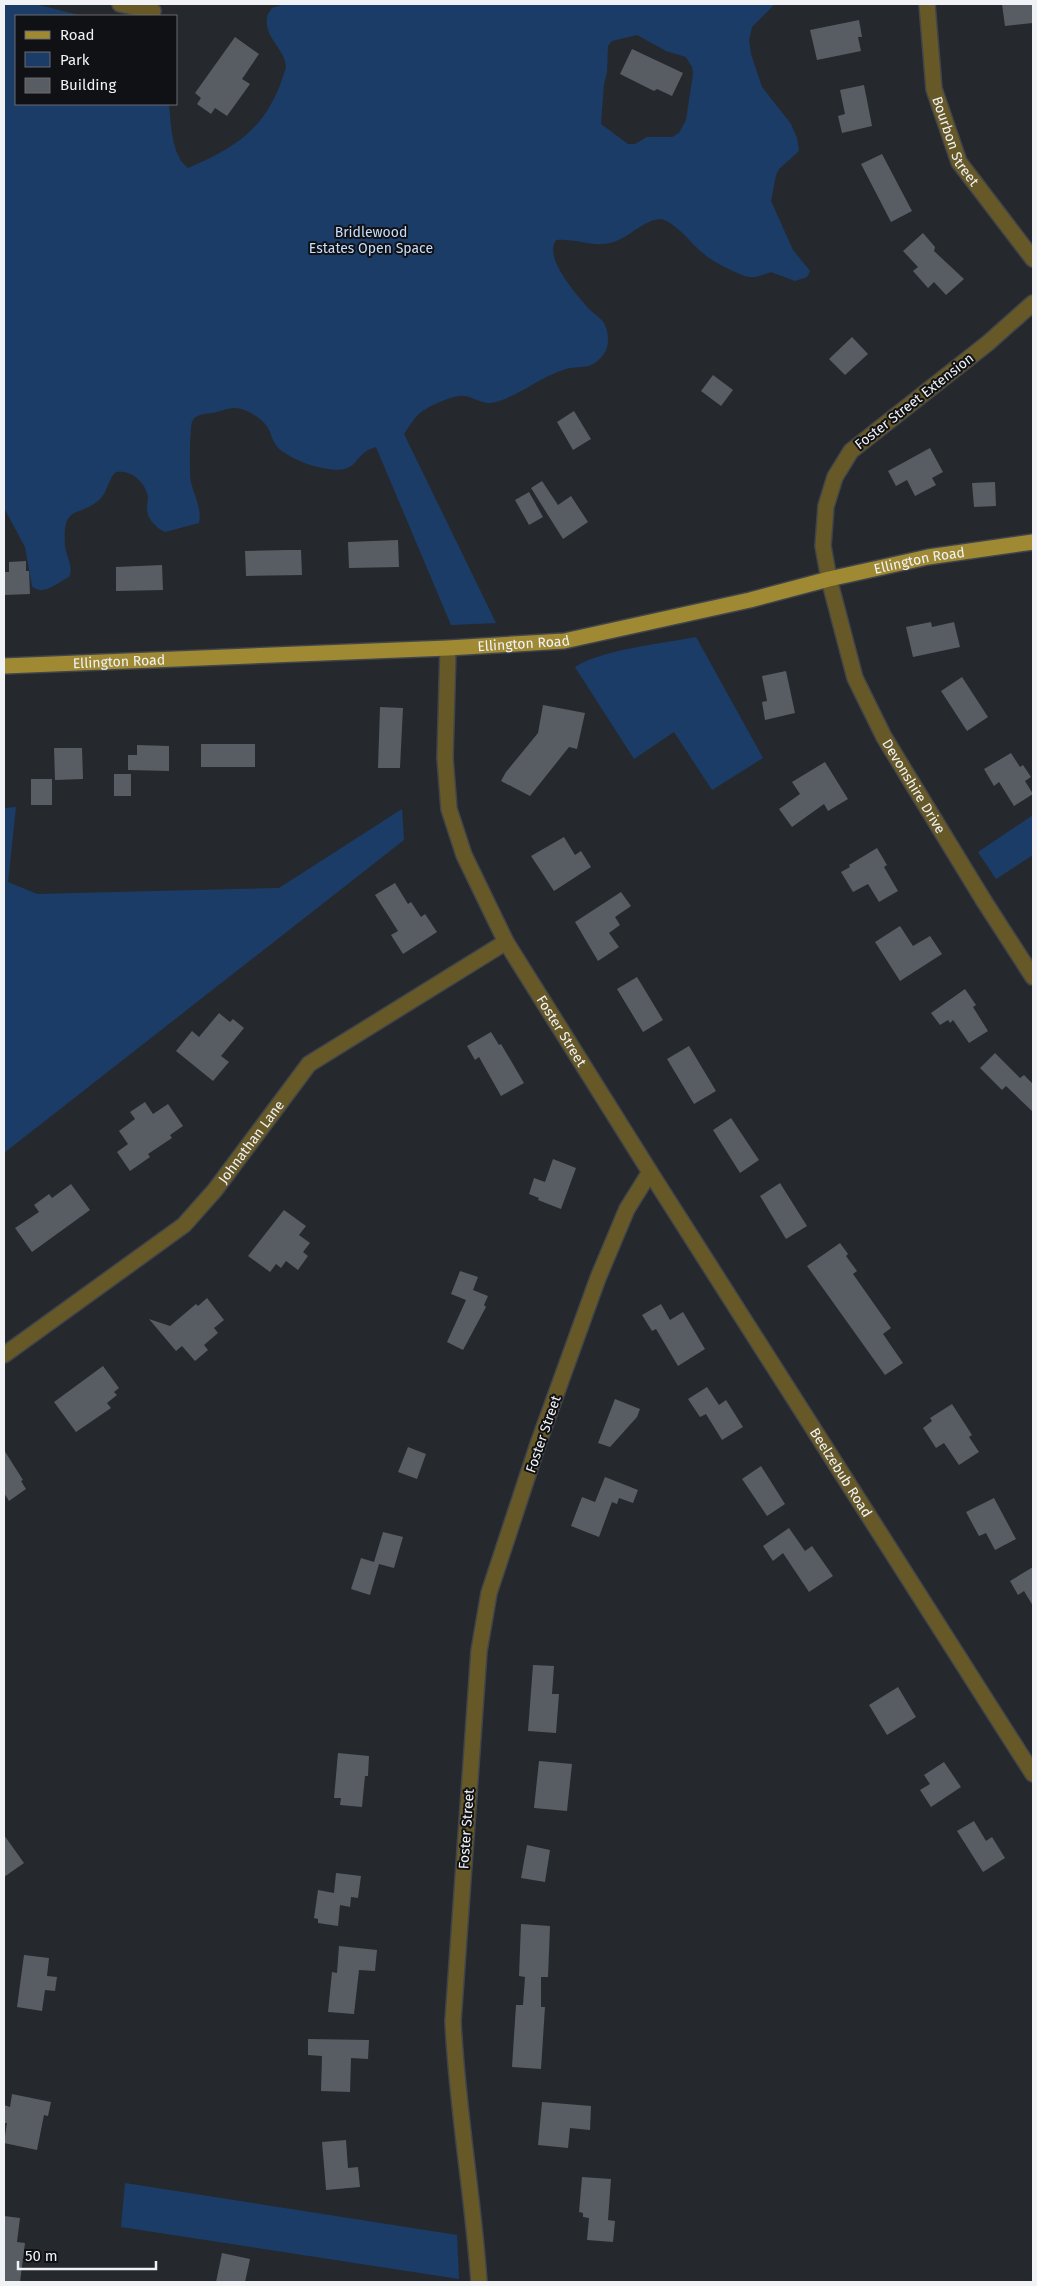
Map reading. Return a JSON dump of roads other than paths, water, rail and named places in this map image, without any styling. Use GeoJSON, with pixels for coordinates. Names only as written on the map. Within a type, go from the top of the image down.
{"type":"FeatureCollection","features":[{"type":"Feature","properties":{"kind":"main road","name":"Ellington Road"},"geometry":{"type":"LineString","coordinates":[[4,666],[448,648],[564,641],[750,600],[928,556],[1033,542]]}},
{"type":"Feature","properties":{"kind":"street"},"geometry":{"type":"LineString","coordinates":[[120,4],[153,11]]}},
{"type":"Feature","properties":{"kind":"street","name":"Bourbon Street"},"geometry":{"type":"LineString","coordinates":[[927,4],[934,89],[959,162],[1033,259]]}},
{"type":"Feature","properties":{"kind":"street","name":"Foster Street Extension"},"geometry":{"type":"LineString","coordinates":[[829,579],[823,546],[826,506],[835,477],[852,451],[988,343],[1033,303]]}},
{"type":"Feature","properties":{"kind":"street","name":"Devonshire Drive"},"geometry":{"type":"LineString","coordinates":[[829,579],[855,678],[884,737],[984,901],[1033,977]]}},
{"type":"Feature","properties":{"kind":"street","name":"Foster Street"},"geometry":{"type":"LineString","coordinates":[[448,648],[445,758],[449,809],[464,855],[506,942],[650,1172],[627,1209],[598,1278],[488,1594],[479,1650],[453,2021],[456,2081],[475,2227],[479,2282]]}},
{"type":"Feature","properties":{"kind":"street","name":"Johnathan Lane"},"geometry":{"type":"LineString","coordinates":[[4,1355],[184,1226],[215,1190],[309,1064],[506,942]]}},
{"type":"Feature","properties":{"kind":"street","name":"Beelzebub Road"},"geometry":{"type":"LineString","coordinates":[[650,1172],[1033,1774]]}},
{"type":"Feature","properties":{"kind":"park label","name":"Bridlewood Estates Open Space"},"geometry":{"type":"Point","coordinates":[371,240]}}]}
